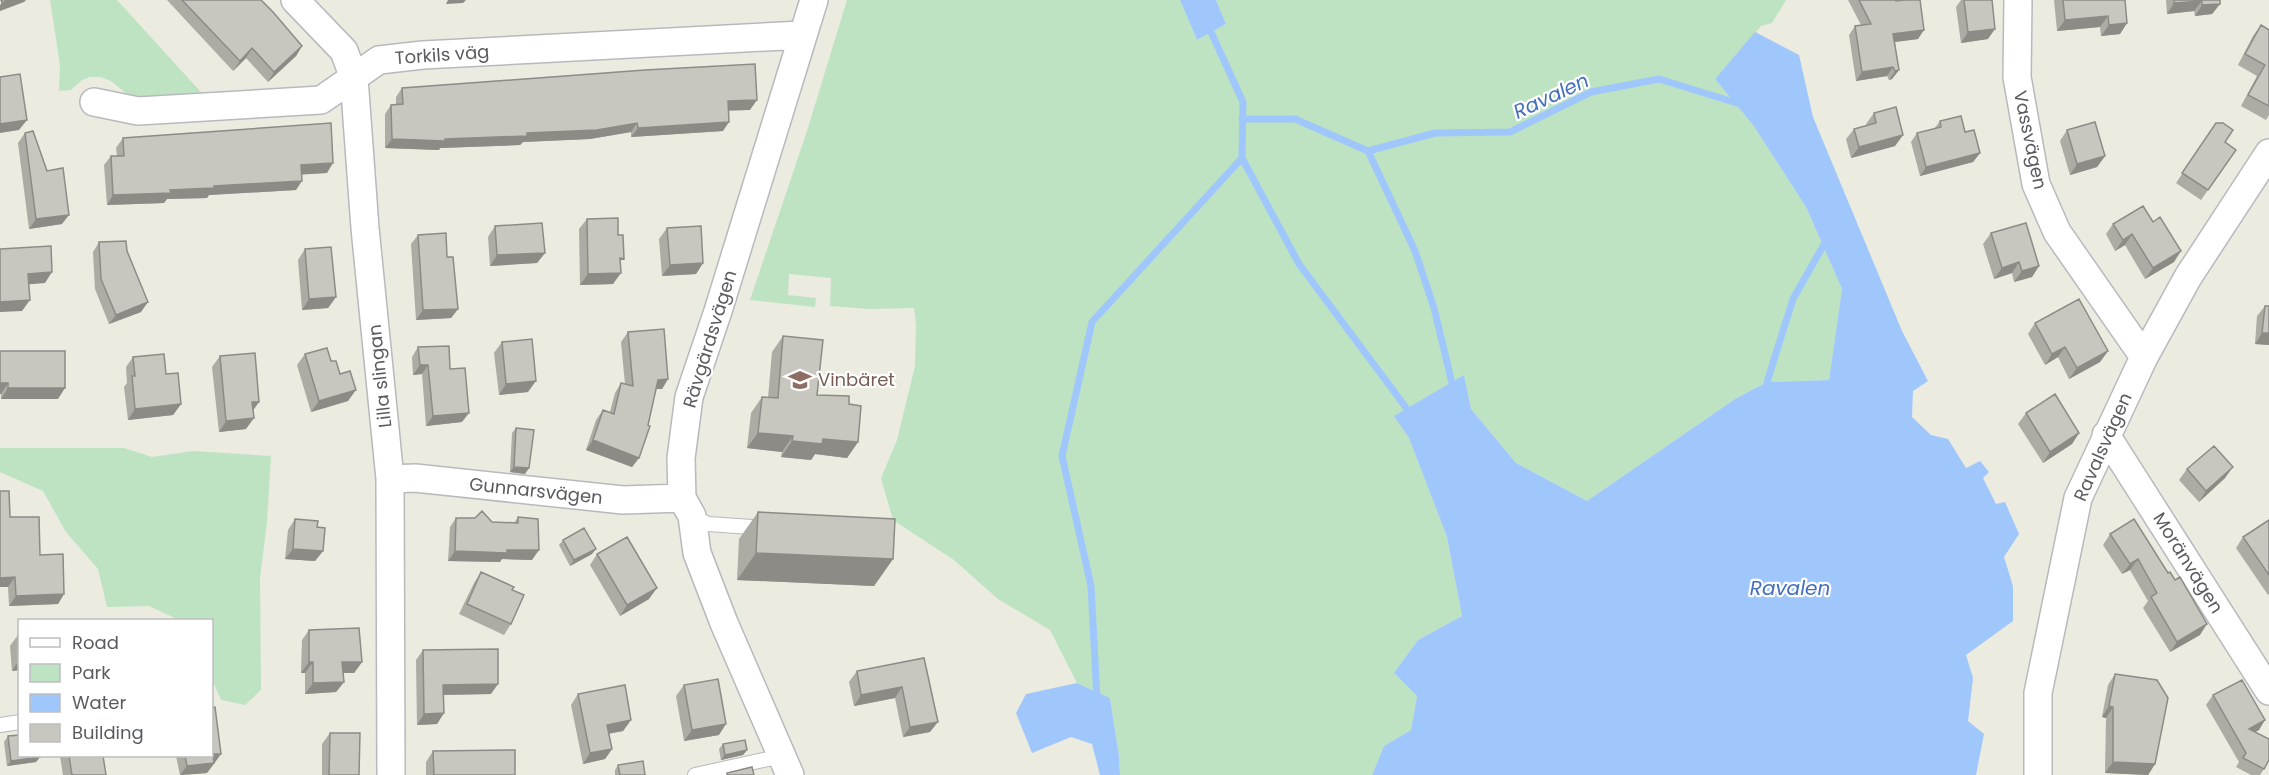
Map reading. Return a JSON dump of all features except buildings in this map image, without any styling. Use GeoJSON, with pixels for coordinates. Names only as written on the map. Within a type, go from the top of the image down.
{"type":"FeatureCollection","features":[{"type":"Feature","properties":{"kind":"street","name":"Lilla slingan"},"geometry":{"type":"LineString","coordinates":[[295,0],[344,51],[354,78],[365,228],[390,479],[391,775]]}},
{"type":"Feature","properties":{"kind":"street","name":"Rävgärdsvägen"},"geometry":{"type":"LineString","coordinates":[[786,766],[724,623],[697,553],[687,507],[681,458],[689,397],[814,0]]}},
{"type":"Feature","properties":{"kind":"street","name":"Vassvägen"},"geometry":{"type":"LineString","coordinates":[[2019,0],[2017,77],[2036,184],[2057,232],[2144,357]]}},
{"type":"Feature","properties":{"kind":"street","name":"Torkils väg"},"geometry":{"type":"LineString","coordinates":[[94,102],[138,111],[321,100],[379,60],[423,55],[802,35]]}},
{"type":"Feature","properties":{"kind":"street","name":"Ravalsvägen"},"geometry":{"type":"LineString","coordinates":[[2038,775],[2038,693],[2078,498],[2144,357],[2188,277],[2269,153]]}},
{"type":"Feature","properties":{"kind":"street","name":"Moränvägen"},"geometry":{"type":"LineString","coordinates":[[2106,435],[2269,691]]}},
{"type":"Feature","properties":{"kind":"street","name":"Gunnarsvägen"},"geometry":{"type":"LineString","coordinates":[[390,479],[415,478],[687,507]]}},
{"type":"Feature","properties":{"kind":"lane"},"geometry":{"type":"LineString","coordinates":[[687,507],[708,524],[776,528]]}},
{"type":"Feature","properties":{"kind":"lane"},"geometry":{"type":"LineString","coordinates":[[0,725],[18,722]]}},
{"type":"Feature","properties":{"kind":"lane"},"geometry":{"type":"LineString","coordinates":[[695,775],[786,766]]}},
{"type":"Feature","properties":{"kind":"green space"},"geometry":{"type":"Polygon","coordinates":[[[50,0],[117,0],[210,102],[132,98],[111,81],[101,77],[90,77],[82,80],[71,90],[59,91],[60,65],[50,0]]]}},
{"type":"Feature","properties":{"kind":"green space"},"geometry":{"type":"Polygon","coordinates":[[[847,0],[1180,0],[1197,40],[1226,24],[1216,0],[1786,0],[1772,23],[1761,26],[1715,79],[1753,125],[1806,207],[1842,289],[1829,380],[1767,382],[1735,399],[1587,501],[1516,463],[1471,409],[1464,376],[1395,416],[1409,438],[1447,537],[1462,616],[1418,640],[1394,673],[1417,696],[1411,730],[1384,746],[1372,775],[1120,775],[1110,698],[1077,683],[1050,630],[998,599],[954,560],[893,520],[881,478],[897,440],[915,366],[914,308],[869,309],[830,306],[831,278],[789,274],[788,295],[816,298],[815,307],[750,300],[807,131],[847,0]]]}},
{"type":"Feature","properties":{"kind":"green space"},"geometry":{"type":"Polygon","coordinates":[[[0,448],[124,448],[152,457],[193,451],[271,456],[267,522],[260,578],[261,690],[245,705],[221,700],[213,682],[213,619],[177,619],[149,606],[107,607],[98,569],[66,532],[43,491],[0,472],[0,448]]]}},
{"type":"Feature","properties":{"kind":"water"},"geometry":{"type":"Polygon","coordinates":[[[1180,0],[1216,0],[1226,24],[1197,40],[1180,0]]]}},
{"type":"Feature","properties":{"kind":"water","name":"Ravalen"},"geometry":{"type":"Polygon","coordinates":[[[1755,32],[1799,55],[1813,117],[1902,331],[1928,381],[1913,391],[1912,417],[1931,435],[1948,439],[1966,468],[1980,461],[1989,472],[1983,478],[1996,504],[2005,502],[2019,534],[2004,557],[2013,586],[2013,621],[1966,655],[1973,678],[1968,721],[1984,734],[1976,775],[1372,775],[1384,746],[1411,730],[1417,696],[1394,673],[1418,640],[1462,616],[1447,537],[1409,438],[1394,416],[1464,375],[1471,409],[1516,463],[1587,501],[1735,399],[1767,382],[1829,380],[1842,289],[1806,207],[1753,125],[1715,79],[1755,32]]]}},
{"type":"Feature","properties":{"kind":"water"},"geometry":{"type":"Polygon","coordinates":[[[1077,683],[1110,698],[1120,775],[1100,775],[1092,744],[1071,737],[1032,753],[1016,713],[1026,694],[1077,683]]]}},
{"type":"Feature","properties":{"kind":"waterway"},"geometry":{"type":"LineString","coordinates":[[1097,699],[1091,586],[1062,456],[1092,322],[1242,158],[1243,102],[1211,32]]}},
{"type":"Feature","properties":{"kind":"waterway","name":"Ravalen"},"geometry":{"type":"LineString","coordinates":[[1242,119],[1295,119],[1368,151],[1435,133],[1510,132],[1591,92],[1659,79],[1740,104]]}},
{"type":"Feature","properties":{"kind":"waterway","name":"Ravalen"},"geometry":{"type":"LineString","coordinates":[[1368,151],[1415,251],[1434,308],[1452,383]]}},
{"type":"Feature","properties":{"kind":"waterway","name":"Ravalen"},"geometry":{"type":"LineString","coordinates":[[1242,158],[1299,264],[1407,409]]}},
{"type":"Feature","properties":{"kind":"waterway","name":"Ravalen"},"geometry":{"type":"LineString","coordinates":[[1767,382],[1793,299],[1827,239]]}},
{"type":"Feature","properties":{"kind":"place","name":"Vinbäret"},"geometry":{"type":"Point","coordinates":[800,380]}}]}
